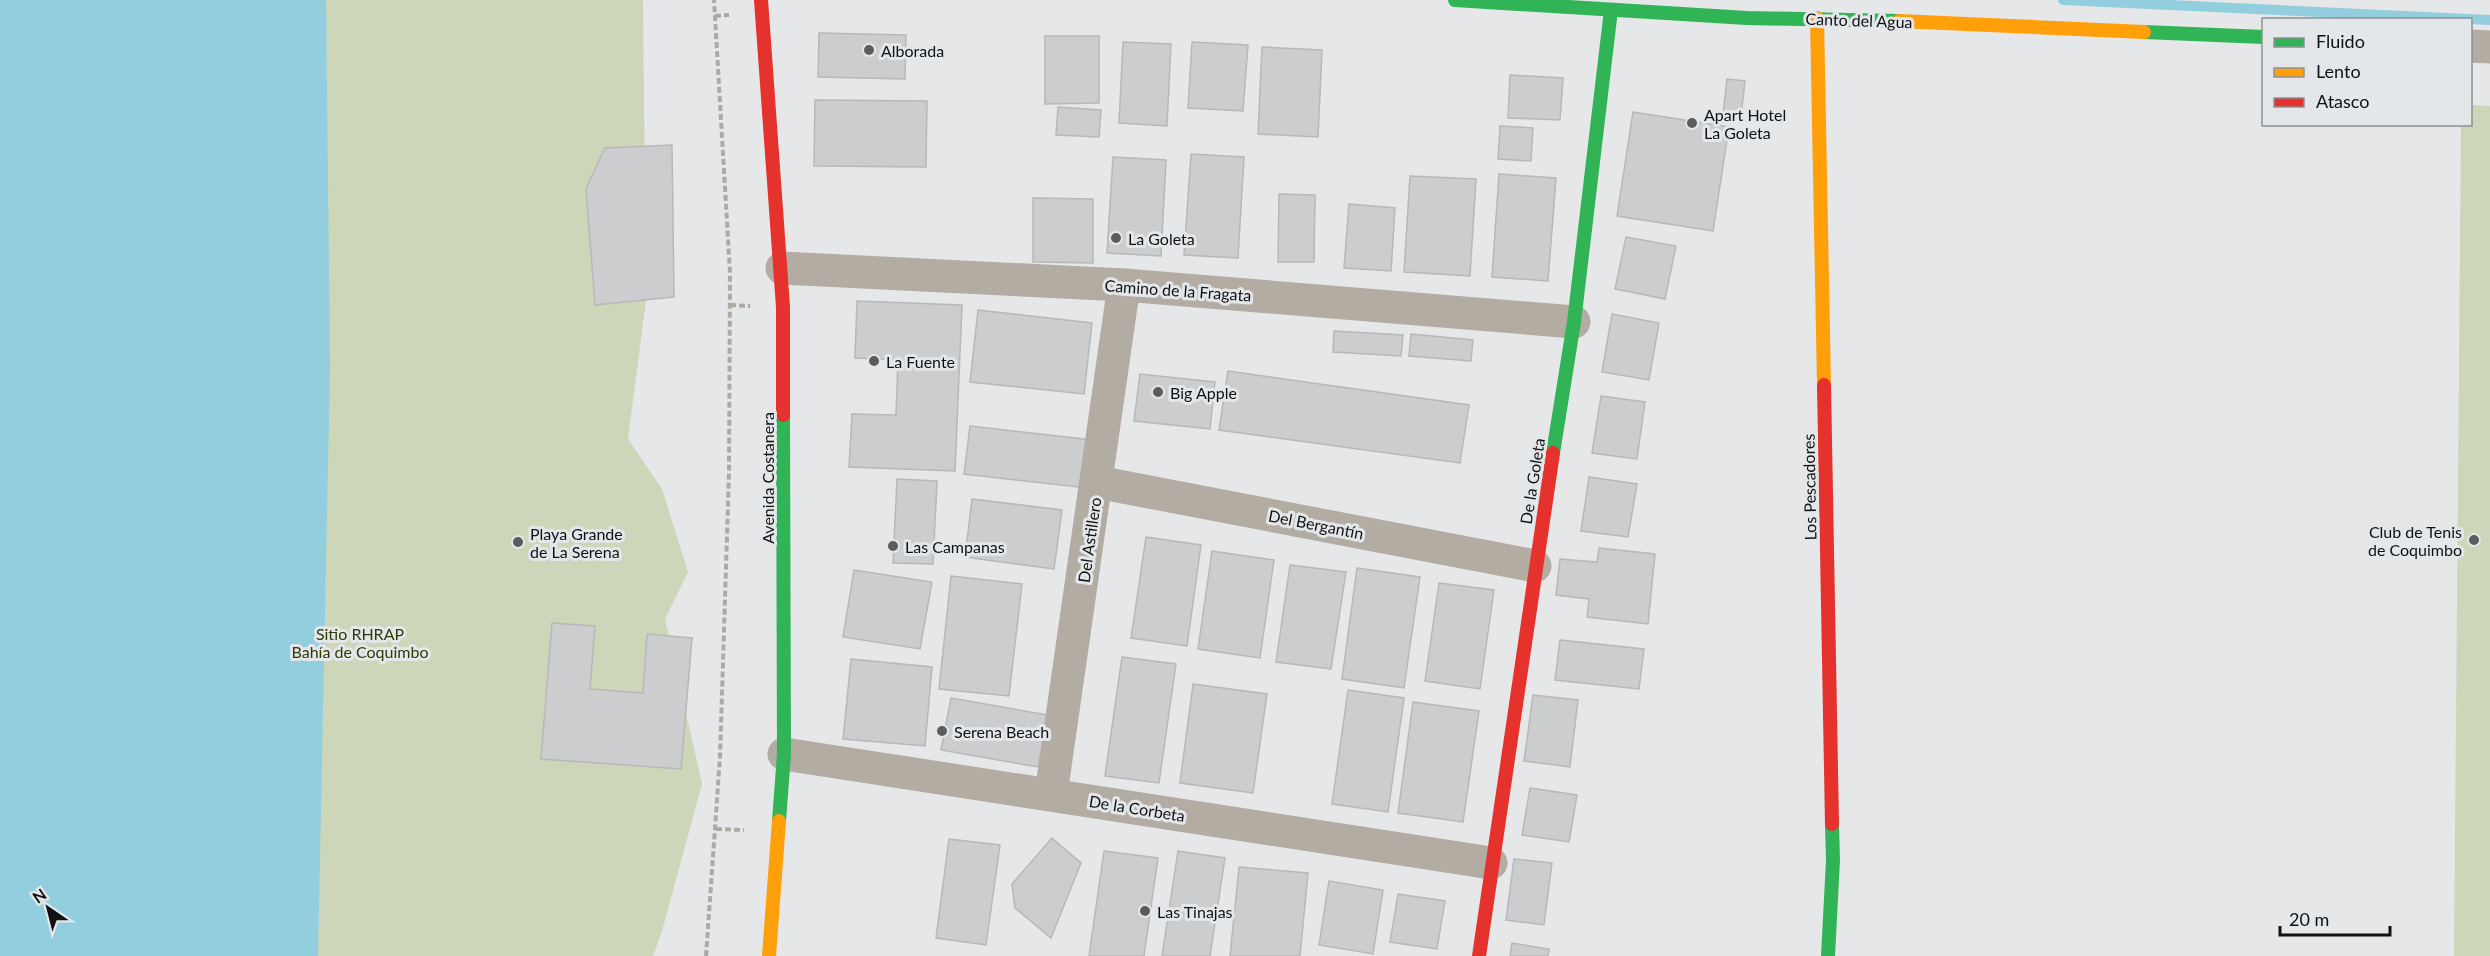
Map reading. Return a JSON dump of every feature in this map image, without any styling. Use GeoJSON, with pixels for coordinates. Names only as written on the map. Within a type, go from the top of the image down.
{"type":"FeatureCollection","features":[{"type":"Feature","properties":{"kind":"street","name":"Avenida Costanera"},"geometry":{"type":"LineString","coordinates":[[761,0],[782,268],[783,754],[770,956]]}},
{"type":"Feature","properties":{"kind":"street","name":"Canto del Agua"},"geometry":{"type":"LineString","coordinates":[[1455,0],[1611,10],[1746,9],[1817,18],[2262,37]]}},
{"type":"Feature","properties":{"kind":"street","name":"De la Goleta"},"geometry":{"type":"LineString","coordinates":[[1479,956],[1535,566],[1574,322],[1611,10]]}},
{"type":"Feature","properties":{"kind":"street","name":"Los Pescadores"},"geometry":{"type":"LineString","coordinates":[[1817,18],[1833,860],[1828,956]]}},
{"type":"Feature","properties":{"kind":"street"},"geometry":{"type":"LineString","coordinates":[[2472,46],[2490,47]]}},
{"type":"Feature","properties":{"kind":"street","name":"Camino de la Fragata"},"geometry":{"type":"LineString","coordinates":[[782,268],[1124,285],[1574,322]]}},
{"type":"Feature","properties":{"kind":"street","name":"Del Astillero"},"geometry":{"type":"LineString","coordinates":[[1051,794],[1124,285]]}},
{"type":"Feature","properties":{"kind":"street","name":"Del Bergantín"},"geometry":{"type":"LineString","coordinates":[[1097,482],[1535,566]]}},
{"type":"Feature","properties":{"kind":"street","name":"De la Corbeta"},"geometry":{"type":"LineString","coordinates":[[783,754],[1491,863]]}},
{"type":"Feature","properties":{"kind":"path"},"geometry":{"type":"LineString","coordinates":[[706,956],[720,767],[729,462],[730,273],[714,0]]}},
{"type":"Feature","properties":{"kind":"green space","name":"Sitio RHRAP Bahía de Coquimbo"},"geometry":{"type":"Polygon","coordinates":[[[65,0],[643,0],[646,300],[628,439],[662,489],[688,572],[665,619],[702,784],[662,931],[653,956],[49,956],[65,0]]]}},
{"type":"Feature","properties":{"kind":"green space","name":"Club de Tenis de Coquimbo"},"geometry":{"type":"Polygon","coordinates":[[[2472,105],[2490,106],[2490,956],[2454,956],[2461,126],[2472,126],[2472,105]]]}},
{"type":"Feature","properties":{"kind":"water"},"geometry":{"type":"Polygon","coordinates":[[[0,0],[326,0],[330,366],[318,956],[0,956],[0,0]]]}},
{"type":"Feature","properties":{"kind":"building"},"geometry":{"type":"Polygon","coordinates":[[[819,33],[906,35],[905,79],[818,77],[819,33]]]}},
{"type":"Feature","properties":{"kind":"building"},"geometry":{"type":"Polygon","coordinates":[[[1045,36],[1099,36],[1099,103],[1045,104],[1045,36]]]}},
{"type":"Feature","properties":{"kind":"building"},"geometry":{"type":"Polygon","coordinates":[[[1123,42],[1171,44],[1167,126],[1119,123],[1123,42]]]}},
{"type":"Feature","properties":{"kind":"building"},"geometry":{"type":"Polygon","coordinates":[[[1192,42],[1248,45],[1243,111],[1188,108],[1192,42]]]}},
{"type":"Feature","properties":{"kind":"building"},"geometry":{"type":"Polygon","coordinates":[[[1262,47],[1322,50],[1318,137],[1258,134],[1262,47]]]}},
{"type":"Feature","properties":{"kind":"building"},"geometry":{"type":"Polygon","coordinates":[[[1510,75],[1563,78],[1560,120],[1508,118],[1510,75]]]}},
{"type":"Feature","properties":{"kind":"building"},"geometry":{"type":"Polygon","coordinates":[[[1727,79],[1745,81],[1741,116],[1723,114],[1727,79]]]}},
{"type":"Feature","properties":{"kind":"building"},"geometry":{"type":"Polygon","coordinates":[[[815,100],[927,101],[926,167],[814,166],[815,100]]]}},
{"type":"Feature","properties":{"kind":"building"},"geometry":{"type":"Polygon","coordinates":[[[1058,107],[1101,110],[1099,137],[1056,135],[1058,107]]]}},
{"type":"Feature","properties":{"kind":"building"},"geometry":{"type":"Polygon","coordinates":[[[1633,112],[1729,127],[1713,231],[1617,216],[1633,112]]]}},
{"type":"Feature","properties":{"kind":"building"},"geometry":{"type":"Polygon","coordinates":[[[1500,126],[1533,128],[1531,161],[1498,159],[1500,126]]]}},
{"type":"Feature","properties":{"kind":"building"},"geometry":{"type":"Polygon","coordinates":[[[672,145],[674,297],[595,305],[586,189],[605,148],[672,145]]]}},
{"type":"Feature","properties":{"kind":"building"},"geometry":{"type":"Polygon","coordinates":[[[1191,154],[1244,157],[1238,258],[1184,255],[1191,154]]]}},
{"type":"Feature","properties":{"kind":"building"},"geometry":{"type":"Polygon","coordinates":[[[1113,157],[1166,160],[1161,256],[1107,253],[1113,157]]]}},
{"type":"Feature","properties":{"kind":"building"},"geometry":{"type":"Polygon","coordinates":[[[1499,174],[1556,178],[1548,281],[1492,277],[1499,174]]]}},
{"type":"Feature","properties":{"kind":"building"},"geometry":{"type":"Polygon","coordinates":[[[1410,176],[1476,179],[1470,276],[1404,272],[1410,176]]]}},
{"type":"Feature","properties":{"kind":"building"},"geometry":{"type":"Polygon","coordinates":[[[1279,194],[1315,195],[1314,262],[1278,262],[1279,194]]]}},
{"type":"Feature","properties":{"kind":"building"},"geometry":{"type":"Polygon","coordinates":[[[1033,198],[1093,199],[1093,263],[1033,262],[1033,198]]]}},
{"type":"Feature","properties":{"kind":"building"},"geometry":{"type":"Polygon","coordinates":[[[1349,204],[1395,208],[1391,271],[1344,268],[1349,204]]]}},
{"type":"Feature","properties":{"kind":"building"},"geometry":{"type":"Polygon","coordinates":[[[1626,237],[1676,246],[1665,299],[1615,289],[1626,237]]]}},
{"type":"Feature","properties":{"kind":"building"},"geometry":{"type":"Polygon","coordinates":[[[857,301],[962,305],[955,471],[849,467],[852,414],[896,415],[898,360],[855,358],[857,301]]]}},
{"type":"Feature","properties":{"kind":"building"},"geometry":{"type":"Polygon","coordinates":[[[978,310],[1092,323],[1084,394],[970,382],[978,310]]]}},
{"type":"Feature","properties":{"kind":"building"},"geometry":{"type":"Polygon","coordinates":[[[1612,314],[1659,323],[1649,380],[1602,372],[1612,314]]]}},
{"type":"Feature","properties":{"kind":"building"},"geometry":{"type":"Polygon","coordinates":[[[1334,331],[1403,335],[1401,356],[1333,352],[1334,331]]]}},
{"type":"Feature","properties":{"kind":"building"},"geometry":{"type":"Polygon","coordinates":[[[1411,334],[1473,340],[1471,361],[1409,356],[1411,334]]]}},
{"type":"Feature","properties":{"kind":"building"},"geometry":{"type":"Polygon","coordinates":[[[1228,371],[1469,405],[1460,463],[1219,430],[1228,371]]]}},
{"type":"Feature","properties":{"kind":"building"},"geometry":{"type":"Polygon","coordinates":[[[1140,374],[1215,382],[1210,429],[1134,421],[1140,374]]]}},
{"type":"Feature","properties":{"kind":"building"},"geometry":{"type":"Polygon","coordinates":[[[1601,396],[1645,402],[1637,459],[1592,453],[1601,396]]]}},
{"type":"Feature","properties":{"kind":"building"},"geometry":{"type":"Polygon","coordinates":[[[970,426],[1092,440],[1087,488],[964,474],[970,426]]]}},
{"type":"Feature","properties":{"kind":"building"},"geometry":{"type":"Polygon","coordinates":[[[1589,477],[1637,484],[1628,537],[1581,531],[1589,477]]]}},
{"type":"Feature","properties":{"kind":"building"},"geometry":{"type":"Polygon","coordinates":[[[897,479],[937,481],[933,564],[893,563],[897,479]]]}},
{"type":"Feature","properties":{"kind":"building"},"geometry":{"type":"Polygon","coordinates":[[[972,499],[1062,510],[1054,569],[965,557],[972,499]]]}},
{"type":"Feature","properties":{"kind":"building"},"geometry":{"type":"Polygon","coordinates":[[[1146,537],[1201,545],[1187,646],[1131,638],[1146,537]]]}},
{"type":"Feature","properties":{"kind":"building"},"geometry":{"type":"Polygon","coordinates":[[[1599,548],[1655,554],[1648,624],[1587,617],[1589,599],[1556,595],[1560,559],[1597,562],[1599,548]]]}},
{"type":"Feature","properties":{"kind":"building"},"geometry":{"type":"Polygon","coordinates":[[[1212,551],[1274,560],[1260,658],[1198,649],[1212,551]]]}},
{"type":"Feature","properties":{"kind":"building"},"geometry":{"type":"Polygon","coordinates":[[[1290,565],[1346,572],[1331,669],[1276,662],[1290,565]]]}},
{"type":"Feature","properties":{"kind":"building"},"geometry":{"type":"Polygon","coordinates":[[[1357,568],[1420,577],[1404,688],[1342,679],[1357,568]]]}},
{"type":"Feature","properties":{"kind":"building"},"geometry":{"type":"Polygon","coordinates":[[[854,570],[932,582],[920,649],[843,637],[854,570]]]}},
{"type":"Feature","properties":{"kind":"building"},"geometry":{"type":"Polygon","coordinates":[[[951,576],[1022,584],[1009,696],[939,689],[951,576]]]}},
{"type":"Feature","properties":{"kind":"building"},"geometry":{"type":"Polygon","coordinates":[[[1439,583],[1494,590],[1480,689],[1425,681],[1439,583]]]}},
{"type":"Feature","properties":{"kind":"building"},"geometry":{"type":"Polygon","coordinates":[[[552,623],[595,626],[590,689],[643,693],[647,634],[692,638],[681,769],[541,759],[552,623]]]}},
{"type":"Feature","properties":{"kind":"building"},"geometry":{"type":"Polygon","coordinates":[[[1560,640],[1644,649],[1639,689],[1555,680],[1560,640]]]}},
{"type":"Feature","properties":{"kind":"building"},"geometry":{"type":"Polygon","coordinates":[[[1122,657],[1176,664],[1159,783],[1105,776],[1122,657]]]}},
{"type":"Feature","properties":{"kind":"building"},"geometry":{"type":"Polygon","coordinates":[[[851,659],[932,667],[925,746],[843,739],[851,659]]]}},
{"type":"Feature","properties":{"kind":"building"},"geometry":{"type":"Polygon","coordinates":[[[1193,684],[1267,694],[1253,793],[1180,783],[1193,684]]]}},
{"type":"Feature","properties":{"kind":"building"},"geometry":{"type":"Polygon","coordinates":[[[1348,690],[1404,698],[1388,812],[1332,804],[1348,690]]]}},
{"type":"Feature","properties":{"kind":"building"},"geometry":{"type":"Polygon","coordinates":[[[1533,695],[1578,700],[1570,767],[1524,761],[1533,695]]]}},
{"type":"Feature","properties":{"kind":"building"},"geometry":{"type":"Polygon","coordinates":[[[951,698],[1048,715],[1038,767],[941,750],[951,698]]]}},
{"type":"Feature","properties":{"kind":"building"},"geometry":{"type":"Polygon","coordinates":[[[1413,702],[1479,711],[1463,822],[1398,813],[1413,702]]]}},
{"type":"Feature","properties":{"kind":"building"},"geometry":{"type":"Polygon","coordinates":[[[1530,788],[1577,795],[1569,842],[1522,835],[1530,788]]]}},
{"type":"Feature","properties":{"kind":"building"},"geometry":{"type":"Polygon","coordinates":[[[1052,838],[1081,863],[1051,938],[1015,908],[1012,884],[1052,838]]]}},
{"type":"Feature","properties":{"kind":"building"},"geometry":{"type":"Polygon","coordinates":[[[949,839],[1000,845],[986,945],[936,938],[949,839]]]}},
{"type":"Feature","properties":{"kind":"building"},"geometry":{"type":"Polygon","coordinates":[[[1104,851],[1158,858],[1144,956],[1089,956],[1104,851]]]}},
{"type":"Feature","properties":{"kind":"building"},"geometry":{"type":"Polygon","coordinates":[[[1178,851],[1225,858],[1210,956],[1162,956],[1178,851]]]}},
{"type":"Feature","properties":{"kind":"building"},"geometry":{"type":"Polygon","coordinates":[[[1514,859],[1552,863],[1544,925],[1506,920],[1514,859]]]}},
{"type":"Feature","properties":{"kind":"building"},"geometry":{"type":"Polygon","coordinates":[[[1239,867],[1308,873],[1300,956],[1230,956],[1239,867]]]}},
{"type":"Feature","properties":{"kind":"building"},"geometry":{"type":"Polygon","coordinates":[[[1329,881],[1383,890],[1373,954],[1319,945],[1329,881]]]}},
{"type":"Feature","properties":{"kind":"building"},"geometry":{"type":"Polygon","coordinates":[[[1398,894],[1445,901],[1437,949],[1390,942],[1398,894]]]}},
{"type":"Feature","properties":{"kind":"building"},"geometry":{"type":"Polygon","coordinates":[[[1512,943],[1549,949],[1548,956],[1510,956],[1512,943]]]}},
{"type":"Feature","properties":{"kind":"waterway"},"geometry":{"type":"LineString","coordinates":[[2063,0],[2447,18]]}},
{"type":"Feature","properties":{"kind":"waterway"},"geometry":{"type":"LineString","coordinates":[[2472,19],[2490,20]]}},
{"type":"Feature","properties":{"kind":"traffic: fast"},"geometry":{"type":"LineString","coordinates":[[1455,0],[1747,18],[1899,21]]}},
{"type":"Feature","properties":{"kind":"traffic: fast"},"geometry":{"type":"LineString","coordinates":[[1553,453],[1574,322],[1611,10]]}},
{"type":"Feature","properties":{"kind":"traffic: fast"},"geometry":{"type":"LineString","coordinates":[[2144,32],[2262,37]]}},
{"type":"Feature","properties":{"kind":"traffic: fast"},"geometry":{"type":"LineString","coordinates":[[779,821],[784,754],[783,415]]}},
{"type":"Feature","properties":{"kind":"traffic: fast"},"geometry":{"type":"LineString","coordinates":[[1828,956],[1833,860],[1832,824]]}},
{"type":"Feature","properties":{"kind":"traffic: slow"},"geometry":{"type":"LineString","coordinates":[[1817,18],[1824,385]]}},
{"type":"Feature","properties":{"kind":"traffic: slow"},"geometry":{"type":"LineString","coordinates":[[1899,21],[2144,32]]}},
{"type":"Feature","properties":{"kind":"traffic: slow"},"geometry":{"type":"LineString","coordinates":[[769,956],[779,821]]}},
{"type":"Feature","properties":{"kind":"traffic: jam"},"geometry":{"type":"LineString","coordinates":[[761,0],[783,307],[783,415]]}},
{"type":"Feature","properties":{"kind":"traffic: jam"},"geometry":{"type":"LineString","coordinates":[[1824,385],[1832,824]]}},
{"type":"Feature","properties":{"kind":"traffic: jam"},"geometry":{"type":"LineString","coordinates":[[1479,956],[1553,453]]}},
{"type":"Feature","properties":{"kind":"place","name":"Alborada"},"geometry":{"type":"Point","coordinates":[869,50]}},
{"type":"Feature","properties":{"kind":"place","name":"Apart Hotel La Goleta"},"geometry":{"type":"Point","coordinates":[1692,123]}},
{"type":"Feature","properties":{"kind":"place","name":"La Goleta"},"geometry":{"type":"Point","coordinates":[1116,238]}},
{"type":"Feature","properties":{"kind":"place","name":"La Fuente"},"geometry":{"type":"Point","coordinates":[874,361]}},
{"type":"Feature","properties":{"kind":"place","name":"Big Apple"},"geometry":{"type":"Point","coordinates":[1158,392]}},
{"type":"Feature","properties":{"kind":"place","name":"Club de Tenis de Coquimbo"},"geometry":{"type":"Point","coordinates":[2474,540]}},
{"type":"Feature","properties":{"kind":"place","name":"Playa Grande de La Serena"},"geometry":{"type":"Point","coordinates":[518,542]}},
{"type":"Feature","properties":{"kind":"place","name":"Las Campanas"},"geometry":{"type":"Point","coordinates":[893,546]}},
{"type":"Feature","properties":{"kind":"place","name":"Serena Beach"},"geometry":{"type":"Point","coordinates":[942,731]}},
{"type":"Feature","properties":{"kind":"place","name":"Las Tinajas"},"geometry":{"type":"Point","coordinates":[1145,911]}}]}
